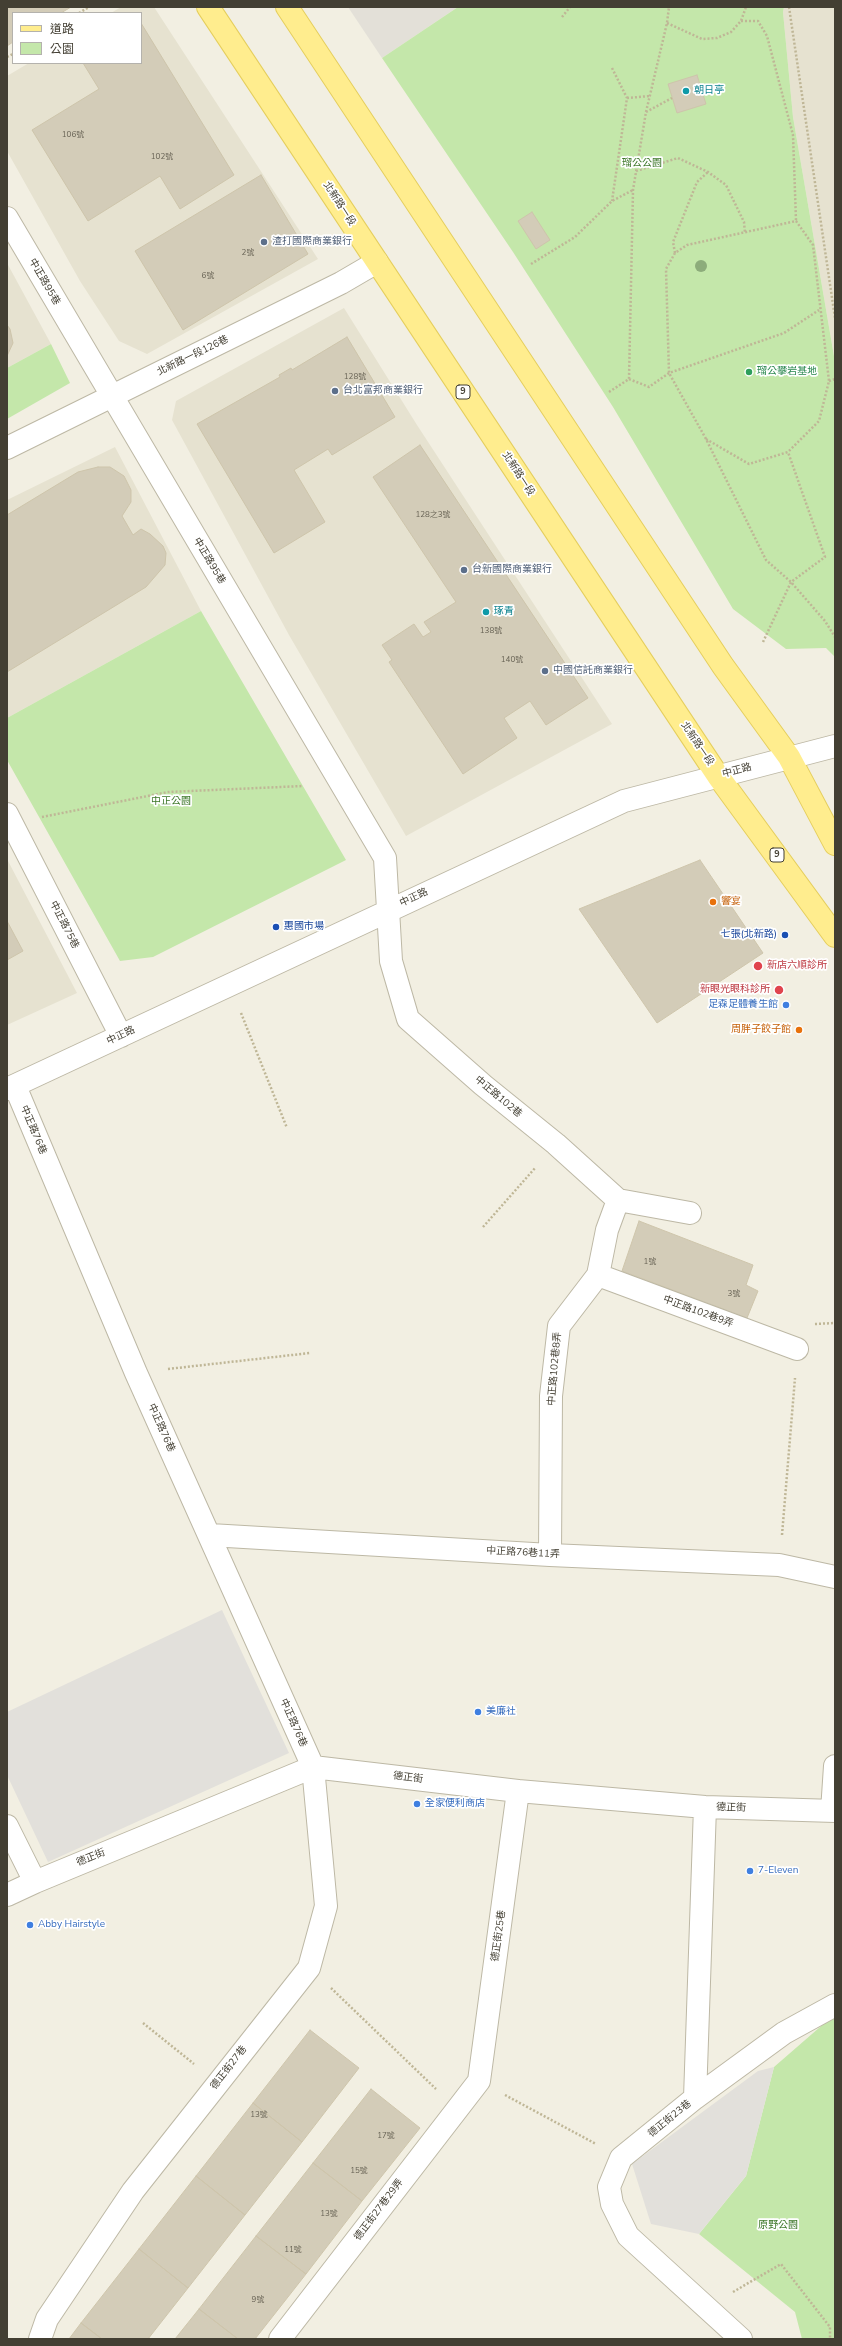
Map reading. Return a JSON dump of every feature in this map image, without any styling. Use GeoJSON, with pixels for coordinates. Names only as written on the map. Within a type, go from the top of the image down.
{"type":"FeatureCollection","features":[{"type":"Feature","properties":{"kind":"main road","name":"北新路一段"},"geometry":{"type":"LineString","coordinates":[[208,7],[718,776],[835,936]]}},
{"type":"Feature","properties":{"kind":"main road"},"geometry":{"type":"LineString","coordinates":[[287,7],[723,666],[789,757],[835,844]]}},
{"type":"Feature","properties":{"kind":"street","name":"中正路95巷"},"geometry":{"type":"LineString","coordinates":[[7,218],[385,858],[388,910]]}},
{"type":"Feature","properties":{"kind":"street","name":"北新路一段126巷"},"geometry":{"type":"LineString","coordinates":[[7,448],[342,283],[377,262]]}},
{"type":"Feature","properties":{"kind":"street","name":"中正路"},"geometry":{"type":"LineString","coordinates":[[11,1088],[388,910],[624,801],[835,746]]}},
{"type":"Feature","properties":{"kind":"street","name":"中正路75巷"},"geometry":{"type":"LineString","coordinates":[[10,821],[121,1036]]}},
{"type":"Feature","properties":{"kind":"street","name":"中正路102巷"},"geometry":{"type":"LineString","coordinates":[[388,910],[391,961],[408,1019],[483,1085],[556,1144],[618,1200]]}},
{"type":"Feature","properties":{"kind":"street","name":"中正路76巷"},"geometry":{"type":"LineString","coordinates":[[11,1088],[136,1372],[313,1767]]}},
{"type":"Feature","properties":{"kind":"street"},"geometry":{"type":"LineString","coordinates":[[618,1200],[690,1213]]}},
{"type":"Feature","properties":{"kind":"street","name":"中正路102巷8弄"},"geometry":{"type":"LineString","coordinates":[[550,1555],[551,1396],[559,1326],[598,1275],[607,1230],[618,1200]]}},
{"type":"Feature","properties":{"kind":"street","name":"中正路102巷9弄"},"geometry":{"type":"LineString","coordinates":[[598,1275],[797,1349]]}},
{"type":"Feature","properties":{"kind":"street","name":"中正路76巷11弄"},"geometry":{"type":"LineString","coordinates":[[210,1535],[550,1555],[780,1565],[835,1577]]}},
{"type":"Feature","properties":{"kind":"street"},"geometry":{"type":"LineString","coordinates":[[833,1811],[835,1766]]}},
{"type":"Feature","properties":{"kind":"street","name":"德正街"},"geometry":{"type":"LineString","coordinates":[[7,1895],[313,1767],[518,1791],[705,1807],[833,1811]]}},
{"type":"Feature","properties":{"kind":"street","name":"德正街27巷"},"geometry":{"type":"LineString","coordinates":[[40,2339],[47,2319],[132,2191],[309,1968],[326,1906],[313,1767]]}},
{"type":"Feature","properties":{"kind":"street","name":"德正街25巷"},"geometry":{"type":"LineString","coordinates":[[479,2081],[518,1791]]}},
{"type":"Feature","properties":{"kind":"street","name":"德正街23巷"},"geometry":{"type":"LineString","coordinates":[[705,1807],[695,2098],[621,2158],[609,2187],[612,2204],[628,2236],[741,2339]]}},
{"type":"Feature","properties":{"kind":"street"},"geometry":{"type":"LineString","coordinates":[[7,1826],[35,1882]]}},
{"type":"Feature","properties":{"kind":"street"},"geometry":{"type":"LineString","coordinates":[[695,2098],[784,2033],[835,2005]]}},
{"type":"Feature","properties":{"kind":"street","name":"德正街27巷29弄"},"geometry":{"type":"LineString","coordinates":[[280,2339],[456,2108],[479,2081]]}},
{"type":"Feature","properties":{"kind":"path"},"geometry":{"type":"LineString","coordinates":[[562,17],[570,7]]}},
{"type":"Feature","properties":{"kind":"path"},"geometry":{"type":"LineString","coordinates":[[629,379],[633,190],[646,112],[667,23],[669,7]]}},
{"type":"Feature","properties":{"kind":"path"},"geometry":{"type":"LineString","coordinates":[[667,23],[702,39],[717,38],[731,32],[741,21],[746,7]]}},
{"type":"Feature","properties":{"kind":"path"},"geometry":{"type":"LineString","coordinates":[[789,7],[835,318]]}},
{"type":"Feature","properties":{"kind":"path"},"geometry":{"type":"LineString","coordinates":[[706,439],[749,464],[788,452],[819,421],[829,381],[819,310],[813,246],[796,221],[793,135],[766,36],[758,21],[741,21]]}},
{"type":"Feature","properties":{"kind":"path"},"geometry":{"type":"LineString","coordinates":[[612,68],[627,98],[612,201]]}},
{"type":"Feature","properties":{"kind":"path"},"geometry":{"type":"LineString","coordinates":[[627,98],[650,96]]}},
{"type":"Feature","properties":{"kind":"path"},"geometry":{"type":"LineString","coordinates":[[646,112],[672,98]]}},
{"type":"Feature","properties":{"kind":"path"},"geometry":{"type":"LineString","coordinates":[[636,171],[678,158],[708,172],[726,185],[744,222],[745,232]]}},
{"type":"Feature","properties":{"kind":"path"},"geometry":{"type":"LineString","coordinates":[[675,253],[673,242],[697,182],[708,172]]}},
{"type":"Feature","properties":{"kind":"path"},"geometry":{"type":"LineString","coordinates":[[531,264],[575,237],[612,201],[633,190]]}},
{"type":"Feature","properties":{"kind":"path"},"geometry":{"type":"LineString","coordinates":[[796,221],[687,245],[675,253],[666,269],[669,373],[706,439],[766,560],[791,582],[825,621],[835,637]]}},
{"type":"Feature","properties":{"kind":"path"},"geometry":{"type":"LineString","coordinates":[[629,379],[650,387],[669,373],[784,333],[819,310]]}},
{"type":"Feature","properties":{"kind":"path"},"geometry":{"type":"LineString","coordinates":[[609,392],[629,379]]}},
{"type":"Feature","properties":{"kind":"path"},"geometry":{"type":"LineString","coordinates":[[829,381],[835,379]]}},
{"type":"Feature","properties":{"kind":"path"},"geometry":{"type":"LineString","coordinates":[[763,642],[791,582],[825,557],[788,452]]}},
{"type":"Feature","properties":{"kind":"path"},"geometry":{"type":"LineString","coordinates":[[10,821],[39,817],[168,792],[303,786]]}},
{"type":"Feature","properties":{"kind":"path"},"geometry":{"type":"LineString","coordinates":[[230,985],[287,1128]]}},
{"type":"Feature","properties":{"kind":"path"},"geometry":{"type":"LineString","coordinates":[[483,1227],[556,1144]]}},
{"type":"Feature","properties":{"kind":"path"},"geometry":{"type":"LineString","coordinates":[[780,1565],[797,1349]]}},
{"type":"Feature","properties":{"kind":"path"},"geometry":{"type":"LineString","coordinates":[[136,1372],[310,1354]]}},
{"type":"Feature","properties":{"kind":"path"},"geometry":{"type":"LineString","coordinates":[[309,1968],[456,2108]]}},
{"type":"Feature","properties":{"kind":"path"},"geometry":{"type":"LineString","coordinates":[[143,2023],[217,2083]]}},
{"type":"Feature","properties":{"kind":"path"},"geometry":{"type":"LineString","coordinates":[[479,2081],[621,2158]]}},
{"type":"Feature","properties":{"kind":"path"},"geometry":{"type":"LineString","coordinates":[[707,2308],[781,2264],[830,2327],[830,2339]]}},
{"type":"Feature","properties":{"kind":"shaded area"},"geometry":{"type":"Polygon","coordinates":[[[121,7],[154,7],[318,259],[147,354],[119,341],[80,281],[7,151],[7,76],[27,64],[142,64],[142,12],[113,12],[121,7]]]}},
{"type":"Feature","properties":{"kind":"shaded area"},"geometry":{"type":"Polygon","coordinates":[[[348,7],[458,7],[382,58],[348,7]]]}},
{"type":"Feature","properties":{"kind":"shaded area"},"geometry":{"type":"Polygon","coordinates":[[[784,7],[835,7],[835,362],[793,117],[783,12],[784,7]]]}},
{"type":"Feature","properties":{"kind":"shaded area"},"geometry":{"type":"Polygon","coordinates":[[[7,263],[51,344],[7,368],[7,263]]]}},
{"type":"Feature","properties":{"kind":"shaded area"},"geometry":{"type":"Polygon","coordinates":[[[344,308],[417,425],[612,724],[406,836],[289,635],[172,420],[176,401],[344,308]]]}},
{"type":"Feature","properties":{"kind":"shaded area"},"geometry":{"type":"Polygon","coordinates":[[[115,447],[201,611],[7,718],[7,500],[115,447]]]}},
{"type":"Feature","properties":{"kind":"shaded area"},"geometry":{"type":"Polygon","coordinates":[[[7,859],[77,993],[7,1025],[7,859]]]}},
{"type":"Feature","properties":{"kind":"shaded area"},"geometry":{"type":"Polygon","coordinates":[[[222,1610],[289,1753],[48,1862],[7,1775],[7,1712],[222,1610]]]}},
{"type":"Feature","properties":{"kind":"shaded area"},"geometry":{"type":"Polygon","coordinates":[[[774,2067],[746,2176],[699,2234],[651,2224],[632,2164],[758,2071],[774,2067]]]}},
{"type":"Feature","properties":{"kind":"green space","name":"瑠公公園"},"geometry":{"type":"Polygon","coordinates":[[[458,7],[784,7],[783,12],[793,117],[835,362],[835,657],[826,648],[786,649],[733,609],[613,407],[513,252],[382,58],[458,7]]]}},
{"type":"Feature","properties":{"kind":"green space"},"geometry":{"type":"Polygon","coordinates":[[[51,344],[70,383],[7,419],[7,368],[51,344]]]}},
{"type":"Feature","properties":{"kind":"green space","name":"中正公園"},"geometry":{"type":"Polygon","coordinates":[[[201,611],[346,860],[153,957],[120,961],[7,760],[7,718],[201,611]]]}},
{"type":"Feature","properties":{"kind":"green space","name":"原野公園"},"geometry":{"type":"Polygon","coordinates":[[[835,2014],[835,2339],[802,2339],[795,2312],[699,2234],[746,2176],[774,2067],[835,2014]]]}},
{"type":"Feature","properties":{"kind":"building"},"geometry":{"type":"Polygon","coordinates":[[[7,7],[71,7],[63,12],[12,12],[12,43],[7,46],[7,7]]]}},
{"type":"Feature","properties":{"kind":"building"},"geometry":{"type":"Polygon","coordinates":[[[142,25],[234,175],[180,209],[160,176],[88,221],[32,130],[99,89],[84,64],[142,64],[142,25]]]}},
{"type":"Feature","properties":{"kind":"building","name":"朝日亭"},"geometry":{"type":"Polygon","coordinates":[[[697,75],[706,104],[677,113],[668,84],[697,75]]]}},
{"type":"Feature","properties":{"kind":"building"},"geometry":{"type":"Polygon","coordinates":[[[261,175],[308,254],[183,330],[135,251],[261,175]]]}},
{"type":"Feature","properties":{"kind":"building"},"geometry":{"type":"Polygon","coordinates":[[[532,212],[550,240],[536,249],[518,221],[532,212]]]}},
{"type":"Feature","properties":{"kind":"building"},"geometry":{"type":"Polygon","coordinates":[[[7,325],[10,329],[13,343],[7,356],[7,325]]]}},
{"type":"Feature","properties":{"kind":"building"},"geometry":{"type":"Polygon","coordinates":[[[347,337],[395,417],[332,455],[328,449],[294,470],[325,522],[274,553],[197,424],[280,377],[279,375],[291,368],[292,370],[347,337]]]}},
{"type":"Feature","properties":{"kind":"building","name":"琢青"},"geometry":{"type":"Polygon","coordinates":[[[420,445],[588,698],[546,725],[530,701],[504,718],[517,738],[463,774],[389,662],[392,660],[382,645],[414,624],[423,637],[431,632],[424,622],[456,602],[373,477],[420,445]]]}},
{"type":"Feature","properties":{"kind":"building"},"geometry":{"type":"Polygon","coordinates":[[[98,467],[110,467],[124,476],[131,490],[131,502],[122,516],[133,535],[141,529],[150,534],[163,546],[166,553],[165,565],[146,587],[7,672],[7,515],[78,472],[98,467]]]}},
{"type":"Feature","properties":{"kind":"building"},"geometry":{"type":"Polygon","coordinates":[[[700,860],[763,953],[657,1023],[579,909],[700,860]]]}},
{"type":"Feature","properties":{"kind":"building"},"geometry":{"type":"Polygon","coordinates":[[[7,921],[23,951],[7,960],[7,921]]]}},
{"type":"Feature","properties":{"kind":"building"},"geometry":{"type":"Polygon","coordinates":[[[639,1221],[753,1265],[746,1285],[758,1291],[747,1318],[622,1271],[639,1221]]]}},
{"type":"Feature","properties":{"kind":"building"},"geometry":{"type":"Polygon","coordinates":[[[310,2030],[359,2068],[302,2142],[253,2103],[310,2030]]]}},
{"type":"Feature","properties":{"kind":"building"},"geometry":{"type":"Polygon","coordinates":[[[371,2089],[420,2128],[362,2201],[313,2163],[371,2089]]]}},
{"type":"Feature","properties":{"kind":"building"},"geometry":{"type":"Polygon","coordinates":[[[253,2103],[302,2142],[245,2215],[196,2176],[253,2103]]]}},
{"type":"Feature","properties":{"kind":"building"},"geometry":{"type":"Polygon","coordinates":[[[313,2163],[362,2201],[306,2274],[256,2236],[313,2163]]]}},
{"type":"Feature","properties":{"kind":"building"},"geometry":{"type":"Polygon","coordinates":[[[196,2176],[245,2215],[188,2288],[139,2249],[196,2176]]]}},
{"type":"Feature","properties":{"kind":"building"},"geometry":{"type":"Polygon","coordinates":[[[256,2236],[306,2274],[255,2339],[238,2339],[199,2309],[256,2236]]]}},
{"type":"Feature","properties":{"kind":"building"},"geometry":{"type":"Polygon","coordinates":[[[139,2249],[188,2288],[148,2339],[102,2339],[81,2323],[139,2249]]]}},
{"type":"Feature","properties":{"kind":"building"},"geometry":{"type":"Polygon","coordinates":[[[199,2309],[238,2339],[175,2339],[199,2309]]]}},
{"type":"Feature","properties":{"kind":"building"},"geometry":{"type":"Polygon","coordinates":[[[81,2323],[102,2339],[69,2339],[81,2323]]]}},
{"type":"Feature","properties":{"kind":"place","name":"朝日亭"},"geometry":{"type":"Point","coordinates":[686,91]}},
{"type":"Feature","properties":{"kind":"place","name":"渣打國際商業銀行"},"geometry":{"type":"Point","coordinates":[264,242]}},
{"type":"Feature","properties":{"kind":"place","name":"瑠公攀岩基地"},"geometry":{"type":"Point","coordinates":[749,372]}},
{"type":"Feature","properties":{"kind":"place","name":"台北富邦商業銀行"},"geometry":{"type":"Point","coordinates":[335,391]}},
{"type":"Feature","properties":{"kind":"place","name":"台新國際商業銀行"},"geometry":{"type":"Point","coordinates":[464,570]}},
{"type":"Feature","properties":{"kind":"place","name":"琢青"},"geometry":{"type":"Point","coordinates":[486,612]}},
{"type":"Feature","properties":{"kind":"place","name":"中國信託商業銀行"},"geometry":{"type":"Point","coordinates":[545,671]}},
{"type":"Feature","properties":{"kind":"place","name":"響宴"},"geometry":{"type":"Point","coordinates":[713,902]}},
{"type":"Feature","properties":{"kind":"place","name":"惠國市場"},"geometry":{"type":"Point","coordinates":[276,927]}},
{"type":"Feature","properties":{"kind":"place","name":"七張(北新路)"},"geometry":{"type":"Point","coordinates":[785,935]}},
{"type":"Feature","properties":{"kind":"place","name":"新店六順診所"},"geometry":{"type":"Point","coordinates":[758,966]}},
{"type":"Feature","properties":{"kind":"place","name":"新眼光眼科診所"},"geometry":{"type":"Point","coordinates":[779,990]}},
{"type":"Feature","properties":{"kind":"place","name":"足森足體養生館"},"geometry":{"type":"Point","coordinates":[786,1005]}},
{"type":"Feature","properties":{"kind":"place","name":"周胖子餃子館"},"geometry":{"type":"Point","coordinates":[799,1030]}},
{"type":"Feature","properties":{"kind":"place","name":"美廉社"},"geometry":{"type":"Point","coordinates":[478,1712]}},
{"type":"Feature","properties":{"kind":"place","name":"全家便利商店"},"geometry":{"type":"Point","coordinates":[417,1804]}},
{"type":"Feature","properties":{"kind":"place","name":"7-Eleven"},"geometry":{"type":"Point","coordinates":[750,1871]}},
{"type":"Feature","properties":{"kind":"place","name":"Abby Hairstyle"},"geometry":{"type":"Point","coordinates":[30,1925]}}]}
